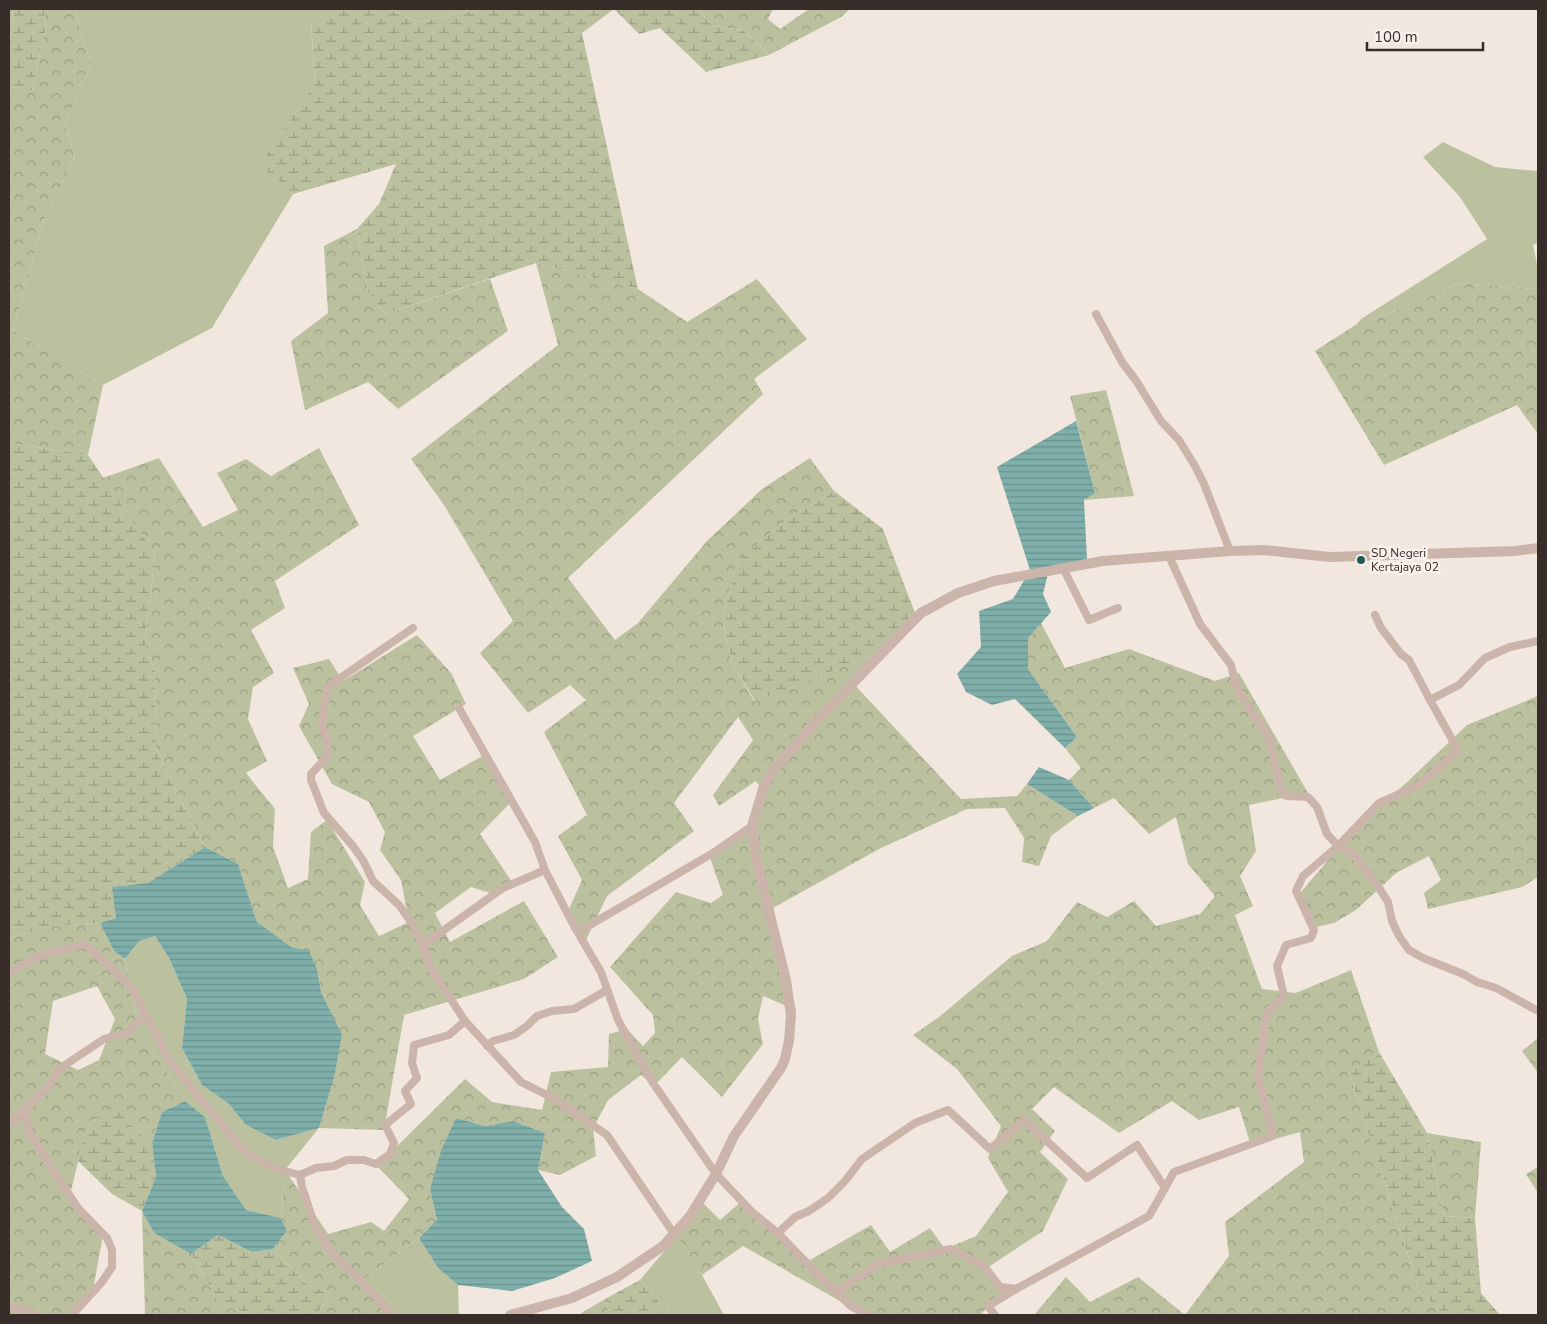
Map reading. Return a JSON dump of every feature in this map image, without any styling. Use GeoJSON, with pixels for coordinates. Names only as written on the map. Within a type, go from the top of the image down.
{"type":"FeatureCollection","features":[{"type":"Feature","properties":{"kind":"street"},"geometry":{"type":"LineString","coordinates":[[1096,314],[1122,362],[1161,420],[1179,440],[1195,466],[1230,551]]}},
{"type":"Feature","properties":{"kind":"street"},"geometry":{"type":"LineString","coordinates":[[510,1315],[572,1298],[616,1277],[663,1246],[690,1216],[716,1174],[734,1136],[781,1068],[786,1059],[789,1041],[790,1015],[786,980],[756,858],[752,826],[763,789],[772,772],[819,718],[921,613],[958,593],[994,581],[1103,561],[1230,551],[1264,550],[1330,557],[1538,548]]}},
{"type":"Feature","properties":{"kind":"street"},"geometry":{"type":"LineString","coordinates":[[1169,556],[1200,624],[1231,665],[1237,689],[1269,738],[1281,790],[1286,796],[1308,797],[1317,807],[1327,834],[1338,846],[1352,853],[1376,883],[1388,902],[1392,921],[1408,950],[1477,982],[1496,988],[1538,1011]]}},
{"type":"Feature","properties":{"kind":"street"},"geometry":{"type":"LineString","coordinates":[[1063,568],[1088,620],[1118,608]]}},
{"type":"Feature","properties":{"kind":"street"},"geometry":{"type":"LineString","coordinates":[[996,1315],[988,1306],[1149,1216],[1174,1172],[1273,1136],[1258,1076],[1267,1012],[1284,996],[1277,966],[1286,945],[1311,938],[1314,930],[1296,891],[1303,876],[1338,846],[1379,804],[1418,786],[1458,750],[1410,660],[1401,654],[1381,628],[1375,615]]}},
{"type":"Feature","properties":{"kind":"street"},"geometry":{"type":"LineString","coordinates":[[413,628],[328,687],[322,724],[328,741],[328,756],[310,774],[324,813],[353,846],[364,862],[373,881],[399,905],[411,922],[423,946],[430,967],[465,1022],[520,1082],[555,1099],[607,1135],[674,1234]]}},
{"type":"Feature","properties":{"kind":"street"},"geometry":{"type":"LineString","coordinates":[[1430,700],[1459,685],[1485,658],[1510,647],[1538,641]]}},
{"type":"Feature","properties":{"kind":"street"},"geometry":{"type":"LineString","coordinates":[[459,708],[535,842],[545,870],[601,972],[618,1020],[653,1083],[716,1174],[752,1212],[778,1233],[852,1307],[869,1315]]}},
{"type":"Feature","properties":{"kind":"street"},"geometry":{"type":"LineString","coordinates":[[578,932],[713,854],[752,826]]}},
{"type":"Feature","properties":{"kind":"street"},"geometry":{"type":"LineString","coordinates":[[423,946],[504,888],[545,870]]}},
{"type":"Feature","properties":{"kind":"street"},"geometry":{"type":"LineString","coordinates":[[9,972],[39,956],[85,944],[132,988],[171,1063],[238,1144],[249,1154],[277,1169],[300,1174],[316,1168],[334,1166],[347,1160],[364,1160],[376,1164],[390,1154],[394,1143],[385,1125],[411,1104],[405,1091],[417,1078],[412,1063],[414,1045],[448,1035],[465,1022]]}},
{"type":"Feature","properties":{"kind":"street"},"geometry":{"type":"LineString","coordinates":[[487,1046],[493,1041],[514,1035],[537,1016],[552,1011],[574,1009],[608,990]]}},
{"type":"Feature","properties":{"kind":"street"},"geometry":{"type":"LineString","coordinates":[[9,1124],[48,1087],[59,1069],[104,1039],[127,1033],[145,1014]]}},
{"type":"Feature","properties":{"kind":"street"},"geometry":{"type":"LineString","coordinates":[[24,1109],[29,1131],[52,1169],[78,1208],[106,1238],[112,1250],[112,1267],[102,1282],[72,1315]]}},
{"type":"Feature","properties":{"kind":"street"},"geometry":{"type":"LineString","coordinates":[[778,1233],[795,1217],[809,1211],[828,1198],[845,1181],[862,1159],[915,1123],[948,1110],[990,1150],[1024,1120],[1087,1178],[1137,1145],[1165,1188]]}},
{"type":"Feature","properties":{"kind":"street"},"geometry":{"type":"LineString","coordinates":[[300,1174],[302,1187],[315,1226],[331,1252],[392,1315]]}},
{"type":"Feature","properties":{"kind":"street"},"geometry":{"type":"LineString","coordinates":[[836,1292],[880,1262],[951,1248],[984,1266],[1000,1287],[1016,1289]]}},
{"type":"Feature","properties":{"kind":"street"},"geometry":{"type":"LineString","coordinates":[[9,1305],[38,1315]]}},
{"type":"Feature","properties":{"kind":"green space"},"geometry":{"type":"Polygon","coordinates":[[[9,9],[12,9],[14,29],[9,36],[9,9]]]}},
{"type":"Feature","properties":{"kind":"green space"},"geometry":{"type":"Polygon","coordinates":[[[12,9],[44,9],[46,27],[32,90],[9,90],[9,36],[14,29],[12,9]]]}},
{"type":"Feature","properties":{"kind":"green space"},"geometry":{"type":"Polygon","coordinates":[[[44,9],[74,9],[91,64],[65,125],[75,157],[44,220],[13,330],[103,385],[88,455],[9,443],[9,90],[32,90],[46,27],[44,9]]]}},
{"type":"Feature","properties":{"kind":"green space"},"geometry":{"type":"Polygon","coordinates":[[[74,9],[347,9],[311,23],[315,83],[261,165],[293,194],[212,328],[103,385],[13,330],[44,220],[75,157],[65,125],[91,64],[74,9]]]}},
{"type":"Feature","properties":{"kind":"green space"},"geometry":{"type":"Polygon","coordinates":[[[347,9],[389,9],[418,22],[481,9],[614,9],[582,33],[638,289],[536,263],[385,314],[368,291],[357,229],[379,204],[396,164],[293,194],[260,165],[315,83],[311,22],[347,9]]]}},
{"type":"Feature","properties":{"kind":"green space"},"geometry":{"type":"Polygon","coordinates":[[[389,9],[481,9],[418,22],[389,9]]]}},
{"type":"Feature","properties":{"kind":"green space"},"geometry":{"type":"Polygon","coordinates":[[[614,9],[698,9],[713,26],[743,30],[769,55],[706,72],[660,28],[639,34],[614,9]]]}},
{"type":"Feature","properties":{"kind":"green space"},"geometry":{"type":"Polygon","coordinates":[[[698,9],[773,9],[768,19],[780,29],[809,9],[850,9],[841,17],[769,55],[743,30],[713,26],[698,9]]]}},
{"type":"Feature","properties":{"kind":"green space"},"geometry":{"type":"Polygon","coordinates":[[[1443,142],[1495,167],[1538,171],[1538,243],[1533,245],[1538,269],[1538,289],[1459,283],[1364,324],[1357,324],[1361,319],[1487,239],[1460,197],[1423,157],[1443,142]]]}},
{"type":"Feature","properties":{"kind":"green space"},"geometry":{"type":"Polygon","coordinates":[[[357,229],[368,291],[385,314],[490,279],[508,331],[398,409],[368,382],[305,410],[291,341],[328,313],[324,246],[357,229]]]}},
{"type":"Feature","properties":{"kind":"green space"},"geometry":{"type":"Polygon","coordinates":[[[536,263],[638,289],[687,322],[757,279],[807,339],[754,379],[763,394],[568,578],[615,640],[638,623],[707,541],[762,489],[810,458],[834,491],[789,518],[738,560],[722,617],[732,663],[754,701],[877,654],[852,682],[961,799],[1017,796],[1027,784],[1078,816],[1051,836],[1039,866],[1022,862],[1024,838],[1005,808],[967,809],[881,848],[771,909],[796,1010],[763,996],[758,1019],[763,1044],[722,1097],[682,1057],[654,1086],[641,1075],[608,1100],[593,1128],[596,1156],[560,1175],[538,1170],[545,1133],[513,1121],[485,1126],[456,1118],[430,1189],[437,1220],[419,1238],[364,1279],[394,1305],[397,1315],[317,1315],[330,1293],[307,1284],[273,1249],[287,1231],[281,1218],[285,1170],[328,1234],[371,1222],[384,1231],[409,1199],[377,1166],[465,1079],[492,1102],[542,1110],[551,1072],[608,1067],[609,1034],[627,1029],[643,1046],[655,1033],[653,1015],[610,967],[676,892],[711,903],[723,895],[709,855],[760,817],[765,796],[756,781],[719,806],[713,795],[753,740],[738,717],[674,803],[694,831],[607,896],[586,940],[569,909],[582,880],[558,836],[587,815],[544,732],[586,700],[570,685],[528,713],[480,653],[513,621],[444,505],[411,459],[558,345],[536,263]]]}},
{"type":"Feature","properties":{"kind":"green space"},"geometry":{"type":"Polygon","coordinates":[[[1459,283],[1538,289],[1538,434],[1517,405],[1384,465],[1315,351],[1357,324],[1364,324],[1459,283]]]}},
{"type":"Feature","properties":{"kind":"green space"},"geometry":{"type":"Polygon","coordinates":[[[1106,390],[1134,496],[1084,500],[1095,493],[1070,396],[1106,390]]]}},
{"type":"Feature","properties":{"kind":"green space"},"geometry":{"type":"Polygon","coordinates":[[[9,443],[88,455],[155,554],[145,643],[155,672],[156,748],[205,847],[148,883],[113,887],[116,918],[100,923],[51,926],[9,938],[9,443]]]}},
{"type":"Feature","properties":{"kind":"green space"},"geometry":{"type":"Polygon","coordinates":[[[319,448],[359,525],[275,581],[285,608],[251,630],[274,673],[253,687],[248,719],[267,761],[246,773],[275,809],[273,847],[288,888],[308,879],[311,832],[327,820],[365,882],[360,905],[379,936],[409,922],[401,880],[380,850],[385,832],[369,802],[332,784],[299,726],[309,704],[293,668],[329,659],[343,681],[417,635],[451,673],[466,704],[413,736],[440,780],[484,755],[510,803],[480,834],[512,882],[490,893],[471,887],[435,913],[450,942],[524,901],[558,957],[524,979],[404,1015],[384,1130],[319,1128],[334,1078],[341,1035],[321,992],[317,969],[257,922],[238,864],[205,847],[156,748],[155,672],[145,643],[155,554],[103,478],[159,458],[203,527],[238,510],[217,473],[246,459],[271,476],[319,448]]]}},
{"type":"Feature","properties":{"kind":"green space"},"geometry":{"type":"Polygon","coordinates":[[[834,491],[883,529],[915,613],[877,654],[755,701],[732,663],[722,617],[738,560],[789,518],[834,491]]]}},
{"type":"Feature","properties":{"kind":"green space"},"geometry":{"type":"Polygon","coordinates":[[[1041,623],[1065,668],[1129,649],[1215,681],[1239,673],[1308,793],[1249,805],[1256,851],[1240,876],[1253,906],[1235,915],[1262,989],[1296,993],[1351,970],[1379,1052],[1349,1073],[1419,1289],[1444,1315],[1185,1315],[1229,1256],[1225,1222],[1304,1162],[1300,1132],[1251,1146],[1239,1107],[1199,1120],[1172,1101],[1119,1133],[1054,1087],[1032,1109],[1055,1131],[1040,1152],[1068,1179],[1043,1231],[987,1268],[1003,1292],[980,1315],[871,1315],[852,1308],[743,1246],[702,1275],[677,1236],[699,1199],[720,1220],[743,1200],[810,1260],[871,1225],[890,1252],[930,1228],[945,1249],[976,1236],[1008,1192],[988,1158],[1001,1126],[957,1069],[913,1035],[939,1017],[1012,956],[1047,941],[1077,902],[1107,917],[1134,901],[1156,926],[1200,914],[1215,896],[1188,864],[1176,817],[1149,834],[1114,798],[1094,808],[1069,780],[1081,768],[1065,748],[1077,737],[1028,669],[1028,638],[1041,623]]]}},
{"type":"Feature","properties":{"kind":"green space"},"geometry":{"type":"Polygon","coordinates":[[[1538,696],[1538,877],[1522,887],[1428,909],[1424,893],[1441,880],[1429,856],[1396,873],[1356,910],[1334,923],[1316,927],[1295,899],[1357,826],[1405,784],[1467,725],[1538,696]]]}},
{"type":"Feature","properties":{"kind":"green space"},"geometry":{"type":"Polygon","coordinates":[[[100,923],[114,951],[125,959],[139,1028],[185,1101],[162,1112],[152,1143],[134,1129],[115,1104],[87,1125],[70,1195],[104,1230],[92,1295],[69,1315],[9,1315],[9,938],[51,926],[100,923]],[[97,986],[53,1001],[45,1054],[78,1070],[99,1060],[115,1019],[97,986]]]}},
{"type":"Feature","properties":{"kind":"green space"},"geometry":{"type":"Polygon","coordinates":[[[155,936],[169,958],[187,999],[182,1048],[202,1085],[229,1104],[246,1125],[276,1140],[319,1128],[285,1170],[281,1218],[246,1210],[223,1176],[205,1117],[185,1101],[139,1028],[125,959],[139,941],[155,936]]]}},
{"type":"Feature","properties":{"kind":"green space"},"geometry":{"type":"Polygon","coordinates":[[[1538,1038],[1538,1073],[1522,1051],[1538,1038]]]}},
{"type":"Feature","properties":{"kind":"green space"},"geometry":{"type":"Polygon","coordinates":[[[1379,1052],[1427,1133],[1444,1216],[1475,1218],[1481,1293],[1500,1315],[1444,1315],[1419,1289],[1349,1073],[1379,1052]]]}},
{"type":"Feature","properties":{"kind":"green space"},"geometry":{"type":"Polygon","coordinates":[[[115,1103],[134,1129],[152,1143],[156,1177],[142,1211],[112,1194],[78,1161],[87,1125],[115,1103]]]}},
{"type":"Feature","properties":{"kind":"green space"},"geometry":{"type":"Polygon","coordinates":[[[1427,1133],[1481,1142],[1475,1218],[1444,1216],[1427,1133]]]}},
{"type":"Feature","properties":{"kind":"green space"},"geometry":{"type":"Polygon","coordinates":[[[1538,1167],[1538,1193],[1526,1174],[1538,1167]]]}},
{"type":"Feature","properties":{"kind":"green space"},"geometry":{"type":"Polygon","coordinates":[[[142,1211],[154,1233],[191,1254],[220,1304],[250,1315],[145,1315],[142,1211]]]}},
{"type":"Feature","properties":{"kind":"green space"},"geometry":{"type":"Polygon","coordinates":[[[218,1235],[252,1252],[273,1249],[307,1284],[330,1293],[317,1315],[250,1315],[220,1304],[191,1254],[218,1235]]]}},
{"type":"Feature","properties":{"kind":"green space"},"geometry":{"type":"Polygon","coordinates":[[[677,1236],[702,1275],[724,1315],[670,1315],[640,1280],[677,1236]]]}},
{"type":"Feature","properties":{"kind":"green space"},"geometry":{"type":"Polygon","coordinates":[[[419,1238],[438,1268],[458,1285],[459,1315],[397,1315],[394,1305],[364,1279],[419,1238]]]}},
{"type":"Feature","properties":{"kind":"green space"},"geometry":{"type":"Polygon","coordinates":[[[1066,1277],[1090,1302],[1138,1277],[1185,1315],[1034,1315],[1066,1277]]]}},
{"type":"Feature","properties":{"kind":"green space"},"geometry":{"type":"Polygon","coordinates":[[[640,1280],[670,1315],[610,1315],[605,1299],[640,1280]]]}},
{"type":"Feature","properties":{"kind":"green space"},"geometry":{"type":"Polygon","coordinates":[[[605,1299],[610,1315],[580,1315],[583,1312],[605,1299]]]}},
{"type":"Feature","properties":{"kind":"water"},"geometry":{"type":"Polygon","coordinates":[[[1076,421],[1095,493],[1084,500],[1087,559],[1049,569],[1043,594],[1051,612],[1028,638],[1028,669],[1077,737],[1065,748],[1015,699],[992,705],[966,692],[957,674],[981,647],[979,611],[1013,599],[1030,570],[997,467],[1076,421]]]}},
{"type":"Feature","properties":{"kind":"water"},"geometry":{"type":"Polygon","coordinates":[[[1039,767],[1069,780],[1094,808],[1078,816],[1027,784],[1039,767]]]}},
{"type":"Feature","properties":{"kind":"water"},"geometry":{"type":"Polygon","coordinates":[[[205,847],[238,864],[257,922],[291,947],[309,951],[317,969],[321,992],[342,1035],[334,1078],[319,1128],[276,1140],[246,1125],[229,1104],[202,1085],[182,1048],[187,999],[169,958],[155,936],[139,941],[125,959],[114,951],[100,923],[116,918],[112,887],[148,883],[205,847]]]}},
{"type":"Feature","properties":{"kind":"water"},"geometry":{"type":"Polygon","coordinates":[[[185,1101],[205,1117],[223,1176],[246,1210],[281,1218],[287,1231],[273,1249],[252,1252],[218,1235],[191,1254],[154,1233],[142,1211],[156,1177],[152,1143],[162,1112],[185,1101]]]}},
{"type":"Feature","properties":{"kind":"water"},"geometry":{"type":"Polygon","coordinates":[[[456,1118],[485,1126],[513,1121],[545,1133],[538,1170],[562,1207],[584,1229],[592,1261],[555,1278],[512,1291],[458,1285],[438,1268],[419,1238],[437,1220],[430,1189],[441,1151],[456,1118]]]}},
{"type":"Feature","properties":{"kind":"place","name":"SD Negeri Kertajaya 02"},"geometry":{"type":"Point","coordinates":[1361,560]}}]}
